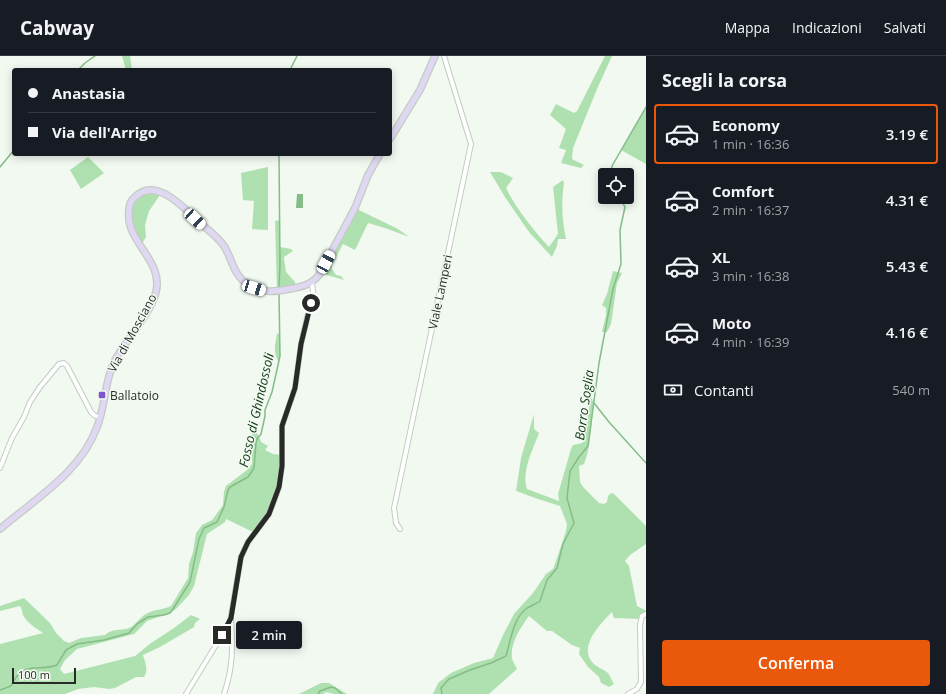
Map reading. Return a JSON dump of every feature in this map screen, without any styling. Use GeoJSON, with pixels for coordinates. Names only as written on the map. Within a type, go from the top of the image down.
{"type":"FeatureCollection","features":[{"type":"Feature","properties":{"kind":"main road"},"geometry":{"type":"LineString","coordinates":[[392,136],[420,90],[436,56]]}},
{"type":"Feature","properties":{"kind":"main road"},"geometry":{"type":"LineString","coordinates":[[312,282],[322,269],[379,156]]}},
{"type":"Feature","properties":{"kind":"main road","name":"Via di Mosciano"},"geometry":{"type":"LineString","coordinates":[[0,529],[68,473],[78,461],[92,440],[100,418],[108,380],[112,369],[123,347],[153,300],[157,288],[156,276],[151,260],[129,225],[129,208],[135,196],[152,190],[160,191],[173,198],[224,246],[234,270],[242,281],[254,288],[262,291],[280,291],[300,287],[312,282]]}},
{"type":"Feature","properties":{"kind":"street","name":"Viale Lamperi"},"geometry":{"type":"LineString","coordinates":[[400,529],[396,523],[394,508],[471,144],[444,56]]}},
{"type":"Feature","properties":{"kind":"street"},"geometry":{"type":"LineString","coordinates":[[224,694],[230,677],[233,652],[231,618],[241,557],[248,542],[269,514],[279,487],[282,466],[282,426],[295,388],[301,344],[312,292],[312,282]]}},
{"type":"Feature","properties":{"kind":"street"},"geometry":{"type":"LineString","coordinates":[[0,468],[12,438],[30,402],[59,364],[64,363],[67,366],[91,412],[100,418]]}},
{"type":"Feature","properties":{"kind":"street"},"geometry":{"type":"LineString","coordinates":[[628,694],[637,689],[641,682],[640,625],[642,616],[646,614]]}},
{"type":"Feature","properties":{"kind":"street"},"geometry":{"type":"LineString","coordinates":[[186,694],[231,618]]}},
{"type":"Feature","properties":{"kind":"shaded area"},"geometry":{"type":"Polygon","coordinates":[[[122,56],[130,56],[132,68],[125,68],[122,56]]]}},
{"type":"Feature","properties":{"kind":"shaded area"},"geometry":{"type":"Polygon","coordinates":[[[605,56],[612,56],[573,148],[572,159],[584,165],[581,168],[561,163],[566,150],[559,148],[566,129],[550,115],[556,104],[574,113],[577,111],[605,56]]]}},
{"type":"Feature","properties":{"kind":"shaded area"},"geometry":{"type":"Polygon","coordinates":[[[646,107],[646,164],[621,150],[646,107]]]}},
{"type":"Feature","properties":{"kind":"shaded area"},"geometry":{"type":"Polygon","coordinates":[[[88,157],[104,173],[81,189],[70,170],[88,157]]]}},
{"type":"Feature","properties":{"kind":"shaded area"},"geometry":{"type":"Polygon","coordinates":[[[268,167],[268,230],[252,229],[254,201],[243,200],[241,173],[268,167]]]}},
{"type":"Feature","properties":{"kind":"shaded area"},"geometry":{"type":"Polygon","coordinates":[[[490,172],[501,172],[513,178],[506,188],[525,219],[549,247],[558,234],[553,187],[563,180],[562,211],[566,239],[558,239],[557,246],[552,257],[529,232],[490,172]]]}},
{"type":"Feature","properties":{"kind":"shaded area"},"geometry":{"type":"Polygon","coordinates":[[[162,192],[149,211],[145,225],[146,237],[141,245],[128,217],[133,202],[138,195],[162,192]]]}},
{"type":"Feature","properties":{"kind":"shaded area"},"geometry":{"type":"Polygon","coordinates":[[[297,194],[303,194],[303,208],[296,208],[297,194]]]}},
{"type":"Feature","properties":{"kind":"shaded area"},"geometry":{"type":"Polygon","coordinates":[[[355,208],[398,229],[409,237],[368,223],[355,250],[343,244],[332,265],[332,269],[336,275],[341,276],[344,280],[320,273],[355,208]]]}},
{"type":"Feature","properties":{"kind":"shaded area"},"geometry":{"type":"Polygon","coordinates":[[[280,220],[280,247],[291,249],[293,251],[284,257],[284,259],[286,272],[295,282],[295,288],[277,291],[275,221],[280,220]]]}},
{"type":"Feature","properties":{"kind":"shaded area"},"geometry":{"type":"Polygon","coordinates":[[[613,271],[622,273],[617,283],[611,324],[607,332],[602,332],[606,308],[602,305],[607,294],[613,271]]]}},
{"type":"Feature","properties":{"kind":"shaded area"},"geometry":{"type":"Polygon","coordinates":[[[280,333],[280,356],[278,361],[275,354],[275,348],[277,334],[280,333]]]}},
{"type":"Feature","properties":{"kind":"shaded area"},"geometry":{"type":"Polygon","coordinates":[[[591,397],[594,403],[590,435],[584,464],[579,466],[580,482],[599,503],[604,504],[607,502],[608,496],[611,493],[614,494],[646,526],[646,544],[630,555],[625,561],[629,566],[637,606],[645,610],[646,614],[640,619],[614,618],[612,612],[597,629],[589,642],[589,656],[592,662],[608,673],[614,684],[609,687],[601,683],[599,677],[588,667],[579,654],[580,648],[572,645],[552,631],[547,631],[529,616],[514,641],[512,659],[517,669],[489,694],[433,694],[438,683],[451,673],[474,663],[493,658],[514,614],[533,593],[546,574],[553,569],[567,524],[560,506],[516,491],[521,458],[534,414],[534,429],[539,433],[527,468],[527,489],[559,501],[558,494],[571,449],[573,445],[584,441],[591,397]]]}},
{"type":"Feature","properties":{"kind":"shaded area"},"geometry":{"type":"Polygon","coordinates":[[[252,427],[259,436],[261,442],[268,446],[265,450],[273,454],[282,455],[279,487],[269,514],[255,533],[226,519],[225,522],[207,534],[194,586],[189,595],[176,609],[170,613],[147,621],[134,634],[77,649],[65,660],[60,669],[64,674],[135,656],[191,615],[200,619],[195,623],[194,627],[143,655],[146,663],[144,677],[136,677],[115,688],[109,689],[94,687],[78,689],[65,694],[0,694],[0,644],[43,633],[27,620],[23,615],[20,606],[0,611],[0,606],[24,598],[50,623],[56,633],[64,641],[69,643],[81,638],[105,635],[113,630],[129,628],[149,612],[171,606],[188,578],[189,564],[193,552],[196,533],[202,525],[212,520],[223,505],[226,486],[247,470],[252,464],[252,427]]]}},
{"type":"Feature","properties":{"kind":"shaded area"},"geometry":{"type":"Polygon","coordinates":[[[321,683],[329,683],[347,694],[334,694],[326,692],[323,694],[299,694],[321,683]]]}},
{"type":"Feature","properties":{"kind":"waterway"},"geometry":{"type":"LineString","coordinates":[[80,68],[95,56]]}},
{"type":"Feature","properties":{"kind":"waterway","name":"Fosso di Ghindossoli"},"geometry":{"type":"LineString","coordinates":[[291,68],[297,56]]}},
{"type":"Feature","properties":{"kind":"waterway","name":"Borro Soglia"},"geometry":{"type":"LineString","coordinates":[[612,168],[646,107]]}},
{"type":"Feature","properties":{"kind":"waterway"},"geometry":{"type":"LineString","coordinates":[[0,167],[12,152]]}},
{"type":"Feature","properties":{"kind":"waterway","name":"Fosso di Ghindossoli"},"geometry":{"type":"LineString","coordinates":[[279,156],[279,289]]}},
{"type":"Feature","properties":{"kind":"waterway","name":"Borro Soglia"},"geometry":{"type":"LineString","coordinates":[[442,694],[441,688],[449,679],[506,656],[518,618],[526,609],[540,601],[547,580],[557,568],[563,544],[574,523],[567,498],[570,471],[588,446],[599,363],[613,289],[621,264],[620,230],[625,207],[623,204]]}},
{"type":"Feature","properties":{"kind":"waterway","name":"Fosso di Ghindossoli"},"geometry":{"type":"LineString","coordinates":[[0,690],[11,686],[22,671],[32,668],[52,667],[57,665],[66,650],[77,644],[104,640],[129,633],[137,624],[148,617],[164,615],[170,613],[173,609],[190,582],[199,539],[204,528],[217,522],[224,507],[230,487],[248,477],[254,468],[256,443],[261,434],[265,410],[272,392],[280,356],[279,293]]}},
{"type":"Feature","properties":{"kind":"waterway"},"geometry":{"type":"LineString","coordinates":[[594,403],[646,463]]}},
{"type":"Feature","properties":{"kind":"waterway"},"geometry":{"type":"LineString","coordinates":[[318,694],[320,691],[331,687],[335,688],[342,694]]}},
{"type":"Feature","properties":{"kind":"place","name":"Ballatoio"},"geometry":{"type":"Point","coordinates":[102,395]}},
{"type":"Feature","properties":{"kind":"route"},"geometry":{"type":"LineString","coordinates":[[222,635],[231,618],[241,557],[248,542],[269,514],[279,487],[282,466],[282,426],[285,412],[295,388],[301,344],[311,303]]}}]}
